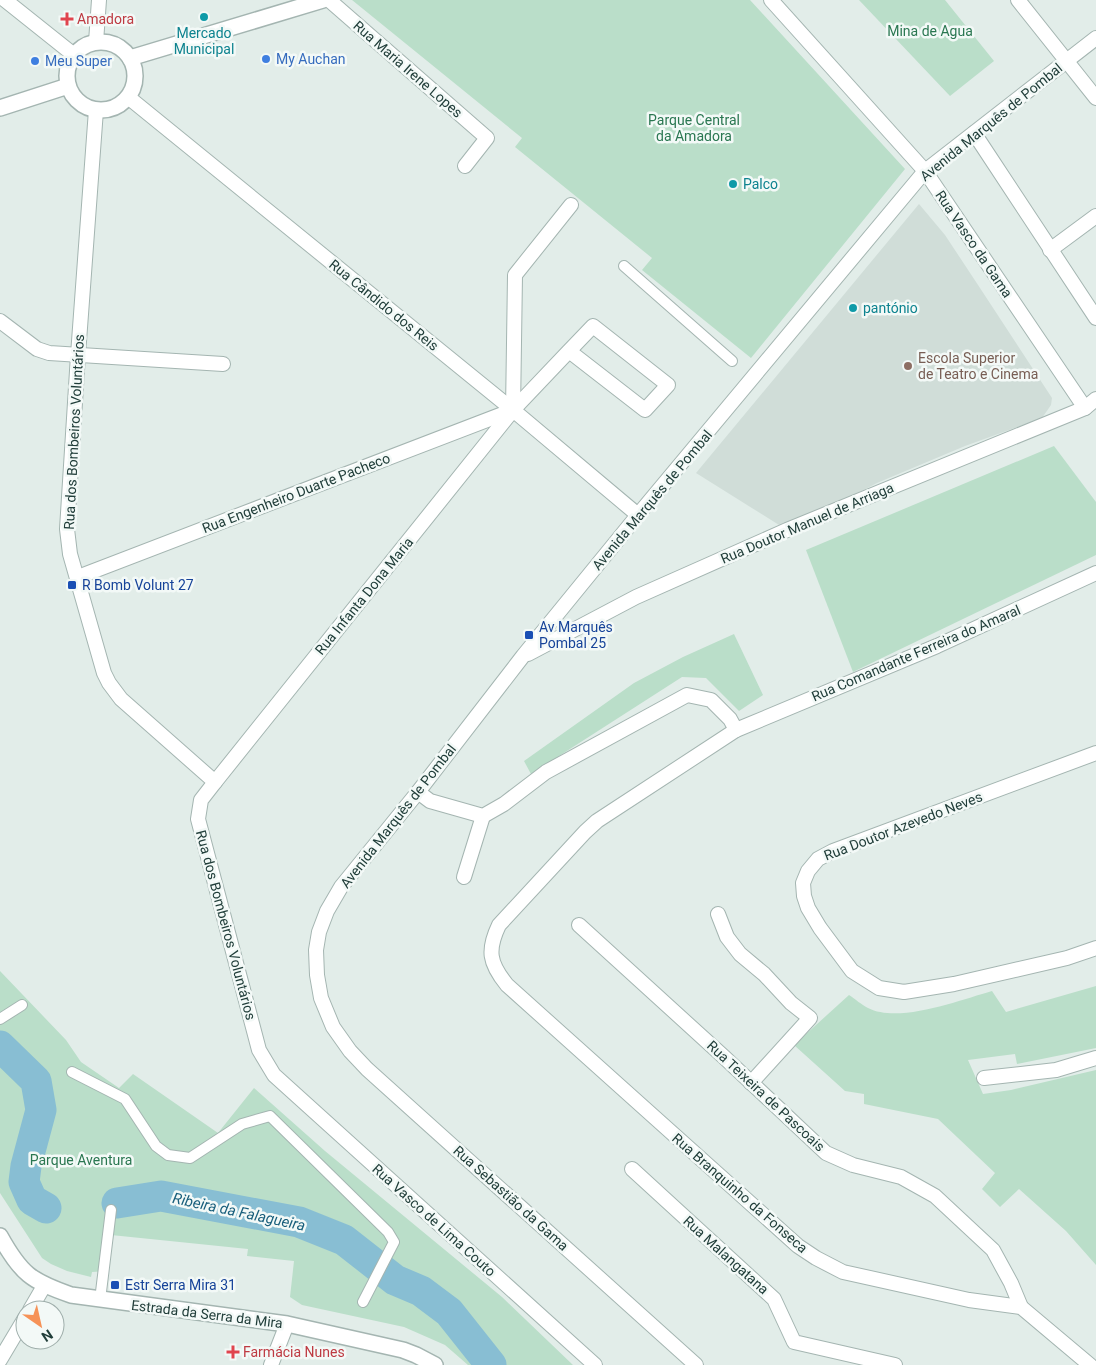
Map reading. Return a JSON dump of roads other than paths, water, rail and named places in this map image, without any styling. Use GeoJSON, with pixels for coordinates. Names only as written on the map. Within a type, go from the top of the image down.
{"type":"FeatureCollection","features":[{"type":"Feature","properties":{"kind":"street"},"geometry":{"type":"LineString","coordinates":[[5,0],[74,55]]}},
{"type":"Feature","properties":{"kind":"street"},"geometry":{"type":"LineString","coordinates":[[96,42],[99,0]]}},
{"type":"Feature","properties":{"kind":"street"},"geometry":{"type":"LineString","coordinates":[[130,58],[323,0]]}},
{"type":"Feature","properties":{"kind":"street","name":"Rua Maria Irene Lopes"},"geometry":{"type":"LineString","coordinates":[[329,0],[487,138],[465,166]]}},
{"type":"Feature","properties":{"kind":"street","name":"Rua Vasco da Gama"},"geometry":{"type":"LineString","coordinates":[[771,0],[925,171],[1091,404]]}},
{"type":"Feature","properties":{"kind":"street"},"geometry":{"type":"LineString","coordinates":[[1018,0],[1096,98]]}},
{"type":"Feature","properties":{"kind":"street","name":"Avenida Marquês de Pombal"},"geometry":{"type":"LineString","coordinates":[[333,1027],[321,998],[317,975],[318,941],[327,911],[341,887],[418,792],[523,656],[638,515],[925,171],[1096,38]]}},
{"type":"Feature","properties":{"kind":"street"},"geometry":{"type":"LineString","coordinates":[[96,42],[106,42],[124,50],[134,68],[133,88],[128,97],[114,108],[96,110],[86,107],[78,102],[68,86],[68,64],[80,49],[96,42]]}},
{"type":"Feature","properties":{"kind":"street"},"geometry":{"type":"LineString","coordinates":[[0,108],[68,86]]}},
{"type":"Feature","properties":{"kind":"street","name":"Rua Cândido dos Reis"},"geometry":{"type":"LineString","coordinates":[[128,97],[514,410],[638,515]]}},
{"type":"Feature","properties":{"kind":"street","name":"Rua dos Bombeiros Voluntários"},"geometry":{"type":"LineString","coordinates":[[96,110],[67,529],[69,548],[104,673],[109,683],[121,700],[215,782],[201,800],[198,819],[259,1050],[274,1075]]}},
{"type":"Feature","properties":{"kind":"street"},"geometry":{"type":"LineString","coordinates":[[974,133],[1096,318]]}},
{"type":"Feature","properties":{"kind":"street"},"geometry":{"type":"LineString","coordinates":[[514,410],[515,275],[571,205]]}},
{"type":"Feature","properties":{"kind":"street"},"geometry":{"type":"LineString","coordinates":[[1050,250],[1096,216]]}},
{"type":"Feature","properties":{"kind":"street"},"geometry":{"type":"LineString","coordinates":[[624,266],[732,361]]}},
{"type":"Feature","properties":{"kind":"street"},"geometry":{"type":"LineString","coordinates":[[1,325],[42,351],[223,364]]}},
{"type":"Feature","properties":{"kind":"street","name":"Rua Infanta Dona Maria"},"geometry":{"type":"LineString","coordinates":[[215,782],[514,410],[569,351],[593,326],[668,385],[645,410],[569,351]]}},
{"type":"Feature","properties":{"kind":"street","name":"Rua Doutor Manuel de Arriaga"},"geometry":{"type":"LineString","coordinates":[[523,656],[636,597],[778,534],[1091,404]]}},
{"type":"Feature","properties":{"kind":"street","name":"Rua Engenheiro Duarte Pacheco"},"geometry":{"type":"LineString","coordinates":[[78,577],[514,410]]}},
{"type":"Feature","properties":{"kind":"street","name":"Rua Comandante Ferreira do Amaral"},"geometry":{"type":"LineString","coordinates":[[507,985],[494,967],[491,955],[494,936],[499,925],[584,832],[598,822],[736,730],[937,646],[1096,573]]}},
{"type":"Feature","properties":{"kind":"street"},"geometry":{"type":"LineString","coordinates":[[464,876],[483,816],[504,804],[546,772],[687,695],[711,700],[730,719],[736,730]]}},
{"type":"Feature","properties":{"kind":"street","name":"Rua Doutor Azevedo Neves"},"geometry":{"type":"LineString","coordinates":[[1096,753],[833,850],[818,859],[808,871],[803,883],[804,896],[808,908],[820,928],[852,971],[879,988],[904,992],[954,984],[1067,958],[1096,948]]}},
{"type":"Feature","properties":{"kind":"street"},"geometry":{"type":"LineString","coordinates":[[418,792],[430,801],[483,816]]}},
{"type":"Feature","properties":{"kind":"street"},"geometry":{"type":"LineString","coordinates":[[718,914],[727,937],[740,954],[764,974],[791,1003],[810,1018],[751,1083]]}},
{"type":"Feature","properties":{"kind":"street","name":"Rua Teixeira de Pascoais"},"geometry":{"type":"LineString","coordinates":[[579,925],[826,1153],[853,1164],[901,1178],[935,1196],[993,1250],[1011,1283],[1021,1308]]}},
{"type":"Feature","properties":{"kind":"street","name":"Rua Branquinho da Fonseca"},"geometry":{"type":"LineString","coordinates":[[507,985],[798,1246],[816,1258],[843,1272],[969,1300],[1021,1308]]}},
{"type":"Feature","properties":{"kind":"street"},"geometry":{"type":"LineString","coordinates":[[0,1019],[22,1005]]}},
{"type":"Feature","properties":{"kind":"street","name":"Rua Sebastião da Gama"},"geometry":{"type":"LineString","coordinates":[[333,1027],[350,1051],[367,1069],[696,1365]]}},
{"type":"Feature","properties":{"kind":"street"},"geometry":{"type":"LineString","coordinates":[[984,1078],[1056,1070],[1096,1058]]}},
{"type":"Feature","properties":{"kind":"street"},"geometry":{"type":"LineString","coordinates":[[72,1072],[125,1099],[156,1146],[168,1156],[190,1158],[242,1124],[270,1116],[388,1232],[394,1242],[363,1302]]}},
{"type":"Feature","properties":{"kind":"street","name":"Rua Vasco de Lima Couto"},"geometry":{"type":"LineString","coordinates":[[274,1075],[595,1365]]}},
{"type":"Feature","properties":{"kind":"street","name":"Rua Malangatana"},"geometry":{"type":"LineString","coordinates":[[632,1169],[774,1299],[794,1342],[895,1365]]}},
{"type":"Feature","properties":{"kind":"street"},"geometry":{"type":"LineString","coordinates":[[100,1300],[111,1210]]}},
{"type":"Feature","properties":{"kind":"street","name":"Estrada da Serra da Mira"},"geometry":{"type":"LineString","coordinates":[[0,1236],[20,1267],[44,1286],[71,1295],[288,1324],[403,1350],[434,1365]]}},
{"type":"Feature","properties":{"kind":"street"},"geometry":{"type":"LineString","coordinates":[[36,1300],[44,1286]]}},
{"type":"Feature","properties":{"kind":"street"},"geometry":{"type":"LineString","coordinates":[[1021,1308],[1090,1365]]}},
{"type":"Feature","properties":{"kind":"street"},"geometry":{"type":"LineString","coordinates":[[271,1365],[288,1324]]}},
{"type":"Feature","properties":{"kind":"street"},"geometry":{"type":"LineString","coordinates":[[0,1360],[15,1335]]}},
{"type":"Feature","properties":{"kind":"waterway","name":"Ribeira da Falagueira"},"geometry":{"type":"LineString","coordinates":[[0,1046],[36,1081],[41,1110],[26,1166],[24,1182],[32,1200],[46,1208]]}},
{"type":"Feature","properties":{"kind":"waterway","name":"Ribeira da Falagueira"},"geometry":{"type":"LineString","coordinates":[[117,1203],[161,1196],[299,1222],[344,1240],[395,1280],[421,1291],[449,1312],[491,1365]]}},
{"type":"Feature","properties":{"kind":"place","name":"Mercado Municipal"},"geometry":{"type":"Point","coordinates":[204,17]}},
{"type":"Feature","properties":{"kind":"place","name":"Amadora"},"geometry":{"type":"Point","coordinates":[67,19]}},
{"type":"Feature","properties":{"kind":"place","name":"My Auchan"},"geometry":{"type":"Point","coordinates":[266,59]}},
{"type":"Feature","properties":{"kind":"place","name":"Meu Super"},"geometry":{"type":"Point","coordinates":[35,61]}},
{"type":"Feature","properties":{"kind":"place","name":"Palco"},"geometry":{"type":"Point","coordinates":[733,184]}},
{"type":"Feature","properties":{"kind":"place","name":"pantónio"},"geometry":{"type":"Point","coordinates":[853,308]}},
{"type":"Feature","properties":{"kind":"place","name":"Escola Superior de Teatro e Cinema"},"geometry":{"type":"Point","coordinates":[908,366]}},
{"type":"Feature","properties":{"kind":"place","name":"R Bomb Volunt 27"},"geometry":{"type":"Point","coordinates":[72,585]}},
{"type":"Feature","properties":{"kind":"place","name":"Av Marquês Pombal 25"},"geometry":{"type":"Point","coordinates":[529,635]}},
{"type":"Feature","properties":{"kind":"place","name":"Estr Serra Mira 31"},"geometry":{"type":"Point","coordinates":[115,1285]}},
{"type":"Feature","properties":{"kind":"place","name":"Farmácia Nunes"},"geometry":{"type":"Point","coordinates":[233,1352]}},
{"type":"Feature","properties":{"kind":"park label","name":"Mina de Agua"},"geometry":{"type":"Point","coordinates":[930,31]}},
{"type":"Feature","properties":{"kind":"park label","name":"Parque Central da Amadora"},"geometry":{"type":"Point","coordinates":[694,128]}},
{"type":"Feature","properties":{"kind":"park label","name":"Parque Aventura"},"geometry":{"type":"Point","coordinates":[81,1160]}}]}
